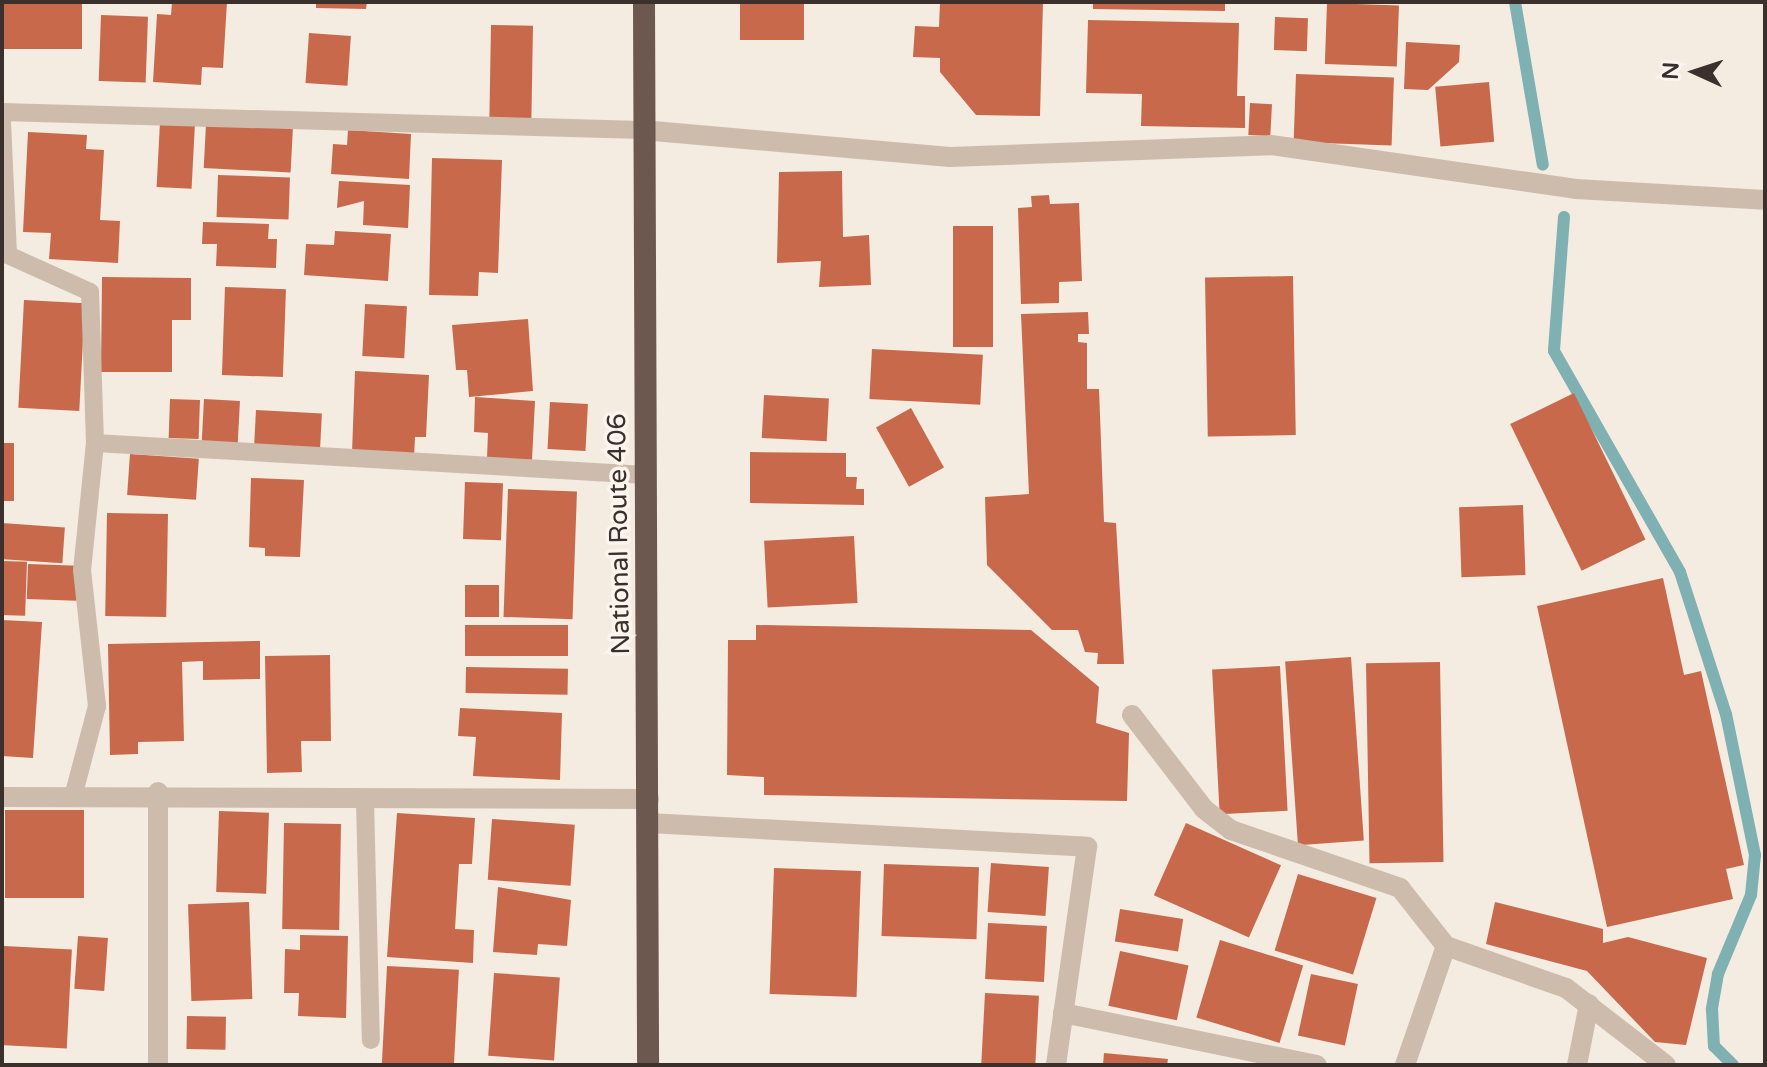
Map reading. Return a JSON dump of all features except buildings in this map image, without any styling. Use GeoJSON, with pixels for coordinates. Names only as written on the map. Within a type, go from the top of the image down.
{"type":"FeatureCollection","features":[{"type":"Feature","properties":{"kind":"highway","name":"National Route 406"},"geometry":{"type":"LineString","coordinates":[[644,2],[642,130],[649,799],[648,1065]]}},
{"type":"Feature","properties":{"kind":"street"},"geometry":{"type":"LineString","coordinates":[[642,130],[950,157],[1271,145],[1576,189],[1765,200]]}},
{"type":"Feature","properties":{"kind":"street"},"geometry":{"type":"LineString","coordinates":[[1132,715],[1204,809],[1231,830],[1400,888],[1446,946],[1566,988],[1666,1065]]}},
{"type":"Feature","properties":{"kind":"street"},"geometry":{"type":"LineString","coordinates":[[158,792],[158,1065]]}},
{"type":"Feature","properties":{"kind":"street"},"geometry":{"type":"LineString","coordinates":[[2,797],[158,792],[365,801],[649,799]]}},
{"type":"Feature","properties":{"kind":"street"},"geometry":{"type":"LineString","coordinates":[[649,823],[1087,847],[1056,1065]]}},
{"type":"Feature","properties":{"kind":"street"},"geometry":{"type":"LineString","coordinates":[[1405,1065],[1446,946]]}},
{"type":"Feature","properties":{"kind":"street"},"geometry":{"type":"LineString","coordinates":[[1577,1065],[1589,1004]]}},
{"type":"Feature","properties":{"kind":"street"},"geometry":{"type":"LineString","coordinates":[[1063,1013],[1317,1065]]}},
{"type":"Feature","properties":{"kind":"lane"},"geometry":{"type":"LineString","coordinates":[[2,112],[642,130]]}},
{"type":"Feature","properties":{"kind":"lane"},"geometry":{"type":"LineString","coordinates":[[2,122],[5,255],[90,292],[95,443],[82,570],[97,706],[73,797]]}},
{"type":"Feature","properties":{"kind":"lane"},"geometry":{"type":"LineString","coordinates":[[95,443],[646,475]]}},
{"type":"Feature","properties":{"kind":"lane"},"geometry":{"type":"LineString","coordinates":[[365,801],[371,1040]]}},
{"type":"Feature","properties":{"kind":"waterway"},"geometry":{"type":"LineString","coordinates":[[1515,2],[1543,165]]}},
{"type":"Feature","properties":{"kind":"waterway"},"geometry":{"type":"LineString","coordinates":[[1564,217],[1554,351],[1680,572],[1726,714],[1755,855],[1751,895],[1718,974],[1712,1009],[1714,1046],[1733,1065]]}}]}
